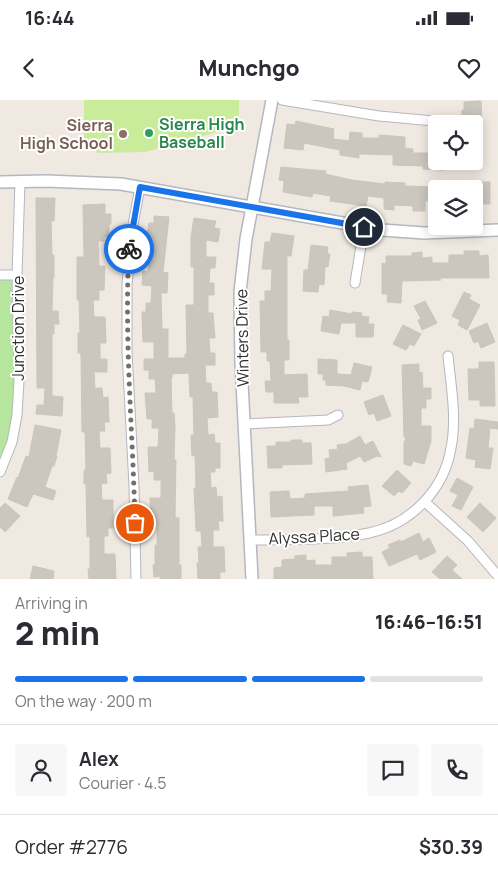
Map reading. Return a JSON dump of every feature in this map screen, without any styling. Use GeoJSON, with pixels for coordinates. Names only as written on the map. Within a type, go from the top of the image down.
{"type":"FeatureCollection","features":[{"type":"Feature","properties":{"kind":"street","name":"Winters Drive"},"geometry":{"type":"LineString","coordinates":[[252,579],[241,363],[240,292],[246,240],[272,100]]}},
{"type":"Feature","properties":{"kind":"street"},"geometry":{"type":"LineString","coordinates":[[282,100],[379,116],[428,120]]}},
{"type":"Feature","properties":{"kind":"street"},"geometry":{"type":"LineString","coordinates":[[0,182],[121,184],[364,227],[424,233],[498,230]]}},
{"type":"Feature","properties":{"kind":"street","name":"Junction Drive"},"geometry":{"type":"LineString","coordinates":[[0,472],[12,442],[17,415],[19,381],[17,275],[20,182]]}},
{"type":"Feature","properties":{"kind":"street"},"geometry":{"type":"LineString","coordinates":[[136,579],[134,486],[127,350],[127,285],[132,230],[140,187]]}},
{"type":"Feature","properties":{"kind":"street"},"geometry":{"type":"LineString","coordinates":[[355,283],[364,227]]}},
{"type":"Feature","properties":{"kind":"street"},"geometry":{"type":"LineString","coordinates":[[0,275],[17,275]]}},
{"type":"Feature","properties":{"kind":"street","name":"Alyssa Place"},"geometry":{"type":"LineString","coordinates":[[250,540],[336,537],[369,533],[392,525],[425,502],[439,483],[447,466],[452,446],[453,402],[448,356]]}},
{"type":"Feature","properties":{"kind":"street"},"geometry":{"type":"LineString","coordinates":[[244,424],[328,420],[338,415]]}},
{"type":"Feature","properties":{"kind":"street"},"geometry":{"type":"LineString","coordinates":[[425,502],[468,542],[498,576]]}},
{"type":"Feature","properties":{"kind":"green space","name":"Sierra High Baseball"},"geometry":{"type":"Polygon","coordinates":[[[84,100],[239,100],[239,126],[145,152],[98,153],[84,140],[84,100]]]}},
{"type":"Feature","properties":{"kind":"green space"},"geometry":{"type":"Polygon","coordinates":[[[0,275],[17,275],[17,415],[0,472],[0,275]]]}},
{"type":"Feature","properties":{"kind":"building"},"geometry":{"type":"Polygon","coordinates":[[[481,101],[482,115],[462,115],[464,102],[481,101]]]}},
{"type":"Feature","properties":{"kind":"building"},"geometry":{"type":"Polygon","coordinates":[[[296,121],[334,129],[333,139],[349,141],[350,132],[362,133],[362,138],[379,138],[379,135],[405,137],[405,148],[413,149],[413,153],[428,153],[428,169],[423,169],[423,166],[393,165],[393,155],[359,154],[359,158],[340,155],[340,150],[304,143],[303,150],[284,148],[287,124],[295,125],[296,121]]]}},
{"type":"Feature","properties":{"kind":"building"},"geometry":{"type":"Polygon","coordinates":[[[281,167],[326,171],[325,174],[352,180],[385,184],[385,182],[405,183],[405,186],[428,187],[428,201],[425,201],[425,211],[413,211],[413,206],[394,205],[394,210],[384,209],[384,198],[368,196],[366,206],[330,201],[331,196],[313,193],[312,197],[283,192],[284,181],[279,180],[281,167]]]}},
{"type":"Feature","properties":{"kind":"building"},"geometry":{"type":"Polygon","coordinates":[[[483,182],[490,182],[490,204],[483,204],[483,182]]]}},
{"type":"Feature","properties":{"kind":"building"},"geometry":{"type":"Polygon","coordinates":[[[36,198],[55,198],[54,221],[51,221],[52,255],[54,255],[52,311],[58,311],[59,324],[54,324],[54,334],[52,334],[52,396],[63,397],[62,416],[36,414],[37,405],[44,405],[45,388],[37,388],[36,198]]]}},
{"type":"Feature","properties":{"kind":"building"},"geometry":{"type":"Polygon","coordinates":[[[105,204],[105,214],[111,214],[109,236],[104,237],[104,241],[98,241],[99,266],[105,266],[104,290],[99,290],[99,300],[93,300],[94,317],[105,317],[106,343],[100,343],[100,359],[107,359],[107,372],[94,372],[95,388],[102,388],[103,398],[108,397],[109,422],[104,422],[105,431],[99,431],[100,448],[110,448],[111,473],[106,474],[107,483],[101,484],[102,500],[113,500],[113,528],[108,528],[108,536],[104,536],[104,554],[115,554],[116,579],[89,579],[90,536],[87,537],[86,484],[84,484],[84,470],[86,470],[85,432],[82,432],[81,353],[78,353],[78,333],[80,333],[79,300],[77,300],[77,257],[84,257],[83,205],[105,204]]]}},
{"type":"Feature","properties":{"kind":"building"},"geometry":{"type":"Polygon","coordinates":[[[154,216],[169,217],[163,272],[168,273],[167,293],[161,293],[162,329],[168,329],[168,358],[185,358],[185,354],[187,354],[186,305],[194,305],[194,267],[191,267],[191,237],[194,218],[216,221],[214,228],[220,229],[218,242],[206,240],[206,257],[216,257],[215,268],[210,268],[209,283],[214,283],[214,295],[208,295],[208,313],[213,313],[215,338],[209,338],[210,353],[215,353],[215,365],[205,365],[206,383],[211,383],[212,392],[217,392],[218,417],[207,418],[208,435],[214,434],[215,443],[220,443],[220,468],[215,468],[215,472],[210,472],[211,488],[216,487],[217,497],[222,496],[223,521],[218,521],[219,530],[213,530],[213,547],[224,547],[225,572],[220,572],[220,579],[198,579],[198,547],[202,547],[201,531],[196,531],[195,455],[192,456],[191,435],[194,435],[193,397],[190,397],[189,373],[172,374],[171,378],[172,413],[174,413],[175,427],[174,460],[176,460],[175,518],[179,518],[179,565],[181,565],[181,579],[160,579],[160,576],[154,577],[153,565],[155,565],[155,545],[157,545],[157,523],[151,524],[150,498],[161,498],[161,480],[154,480],[154,471],[149,472],[148,447],[158,447],[159,428],[152,428],[152,419],[147,419],[145,393],[156,393],[155,379],[149,379],[149,370],[144,370],[144,359],[154,359],[154,342],[143,342],[142,312],[146,312],[146,303],[151,303],[152,286],[142,285],[143,271],[148,272],[150,257],[144,257],[149,223],[154,223],[154,216]]]}},
{"type":"Feature","properties":{"kind":"building"},"geometry":{"type":"Polygon","coordinates":[[[272,233],[294,236],[291,256],[287,256],[287,340],[289,340],[289,360],[284,360],[284,375],[307,374],[308,397],[298,397],[299,403],[274,403],[274,392],[266,392],[265,381],[271,381],[270,361],[267,361],[267,352],[261,352],[260,301],[265,301],[265,291],[271,291],[272,269],[262,269],[265,242],[270,242],[272,233]]]}},
{"type":"Feature","properties":{"kind":"building"},"geometry":{"type":"Polygon","coordinates":[[[311,245],[328,247],[327,254],[330,254],[328,267],[325,266],[324,285],[319,284],[318,292],[303,291],[304,270],[308,270],[311,245]]]}},
{"type":"Feature","properties":{"kind":"building"},"geometry":{"type":"Polygon","coordinates":[[[464,251],[479,251],[479,256],[488,255],[489,278],[437,278],[441,280],[402,281],[401,303],[387,302],[388,294],[382,294],[382,263],[386,264],[386,256],[412,256],[412,253],[422,252],[422,258],[432,257],[432,263],[449,263],[449,255],[464,255],[464,251]]]}},
{"type":"Feature","properties":{"kind":"building"},"geometry":{"type":"Polygon","coordinates":[[[464,292],[471,295],[469,299],[480,305],[467,330],[458,325],[460,320],[452,316],[464,292]]]}},
{"type":"Feature","properties":{"kind":"building"},"geometry":{"type":"Polygon","coordinates":[[[425,301],[437,323],[422,330],[418,320],[421,319],[414,306],[425,301]]]}},
{"type":"Feature","properties":{"kind":"building"},"geometry":{"type":"Polygon","coordinates":[[[330,310],[352,314],[352,312],[362,313],[361,316],[369,317],[368,324],[374,324],[373,337],[356,337],[356,323],[341,323],[339,334],[321,331],[323,316],[329,317],[330,310]]]}},
{"type":"Feature","properties":{"kind":"building"},"geometry":{"type":"Polygon","coordinates":[[[487,323],[495,342],[481,348],[478,341],[474,343],[469,331],[487,323]]]}},
{"type":"Feature","properties":{"kind":"building"},"geometry":{"type":"Polygon","coordinates":[[[403,325],[421,334],[414,346],[410,344],[406,350],[393,344],[403,325]]]}},
{"type":"Feature","properties":{"kind":"building"},"geometry":{"type":"Polygon","coordinates":[[[318,359],[337,360],[337,374],[351,375],[354,363],[372,367],[368,382],[362,381],[360,390],[344,386],[326,385],[326,380],[323,380],[323,374],[318,374],[318,359]]]}},
{"type":"Feature","properties":{"kind":"building"},"geometry":{"type":"Polygon","coordinates":[[[479,362],[494,362],[495,406],[480,406],[480,400],[469,400],[468,369],[479,369],[479,362]]]}},
{"type":"Feature","properties":{"kind":"building"},"geometry":{"type":"Polygon","coordinates":[[[419,364],[419,373],[422,372],[423,388],[431,388],[431,399],[426,399],[426,408],[421,408],[421,426],[431,426],[431,441],[424,464],[413,461],[411,466],[404,464],[404,443],[406,437],[404,437],[402,365],[419,364]]]}},
{"type":"Feature","properties":{"kind":"building"},"geometry":{"type":"Polygon","coordinates":[[[383,395],[391,416],[377,421],[374,413],[369,415],[364,402],[383,395]]]}},
{"type":"Feature","properties":{"kind":"building"},"geometry":{"type":"Polygon","coordinates":[[[475,419],[498,422],[498,429],[490,428],[488,448],[493,448],[490,469],[475,467],[476,460],[466,458],[470,428],[474,429],[475,419]]]}},
{"type":"Feature","properties":{"kind":"building"},"geometry":{"type":"Polygon","coordinates":[[[35,425],[61,430],[57,456],[45,487],[56,491],[53,500],[33,494],[27,507],[8,499],[26,456],[29,457],[35,425]]]}},
{"type":"Feature","properties":{"kind":"building"},"geometry":{"type":"Polygon","coordinates":[[[360,436],[365,445],[373,441],[381,457],[377,456],[364,462],[360,456],[346,463],[347,469],[326,472],[325,459],[330,458],[329,450],[338,449],[337,445],[346,444],[360,436]]]}},
{"type":"Feature","properties":{"kind":"building"},"geometry":{"type":"Polygon","coordinates":[[[291,440],[302,440],[302,443],[311,443],[312,464],[282,465],[282,468],[268,468],[267,446],[276,446],[276,442],[291,442],[291,440]]]}},
{"type":"Feature","properties":{"kind":"building"},"geometry":{"type":"Polygon","coordinates":[[[397,470],[411,483],[402,493],[399,491],[394,496],[382,486],[397,470]]]}},
{"type":"Feature","properties":{"kind":"building"},"geometry":{"type":"Polygon","coordinates":[[[457,478],[473,487],[461,510],[452,506],[458,495],[450,491],[457,478]]]}},
{"type":"Feature","properties":{"kind":"building"},"geometry":{"type":"Polygon","coordinates":[[[368,485],[371,506],[363,507],[364,513],[333,516],[333,506],[314,506],[314,515],[271,517],[270,492],[289,491],[290,499],[305,498],[305,494],[349,491],[348,487],[368,485]]]}},
{"type":"Feature","properties":{"kind":"building"},"geometry":{"type":"Polygon","coordinates":[[[5,503],[20,516],[5,532],[0,527],[0,508],[5,503]]]}},
{"type":"Feature","properties":{"kind":"building"},"geometry":{"type":"Polygon","coordinates":[[[480,503],[496,518],[483,532],[467,517],[480,503]]]}},
{"type":"Feature","properties":{"kind":"building"},"geometry":{"type":"Polygon","coordinates":[[[419,533],[423,542],[429,538],[436,552],[420,560],[417,554],[389,566],[382,552],[390,548],[388,545],[400,540],[401,542],[419,533]]]}},
{"type":"Feature","properties":{"kind":"building"},"geometry":{"type":"Polygon","coordinates":[[[362,552],[362,557],[372,557],[373,579],[274,579],[274,568],[282,567],[282,560],[295,559],[295,556],[306,555],[306,561],[315,560],[315,565],[332,565],[332,557],[347,557],[347,553],[362,552]]]}},
{"type":"Feature","properties":{"kind":"building"},"geometry":{"type":"Polygon","coordinates":[[[447,556],[457,565],[452,570],[462,579],[440,579],[432,572],[447,556]]]}},
{"type":"Feature","properties":{"kind":"building"},"geometry":{"type":"Polygon","coordinates":[[[33,566],[54,571],[53,579],[30,579],[33,566]]]}},
{"type":"Feature","properties":{"kind":"way so far"},"geometry":{"type":"LineString","coordinates":[[129,249],[127,350],[135,523]]}},
{"type":"Feature","properties":{"kind":"place","name":"Sierra High Baseball"},"geometry":{"type":"Point","coordinates":[149,133]}},
{"type":"Feature","properties":{"kind":"place","name":"Sierra High School"},"geometry":{"type":"Point","coordinates":[123,134]}},
{"type":"Feature","properties":{"kind":"route"},"geometry":{"type":"LineString","coordinates":[[129,249],[140,187],[364,227]]}}]}
